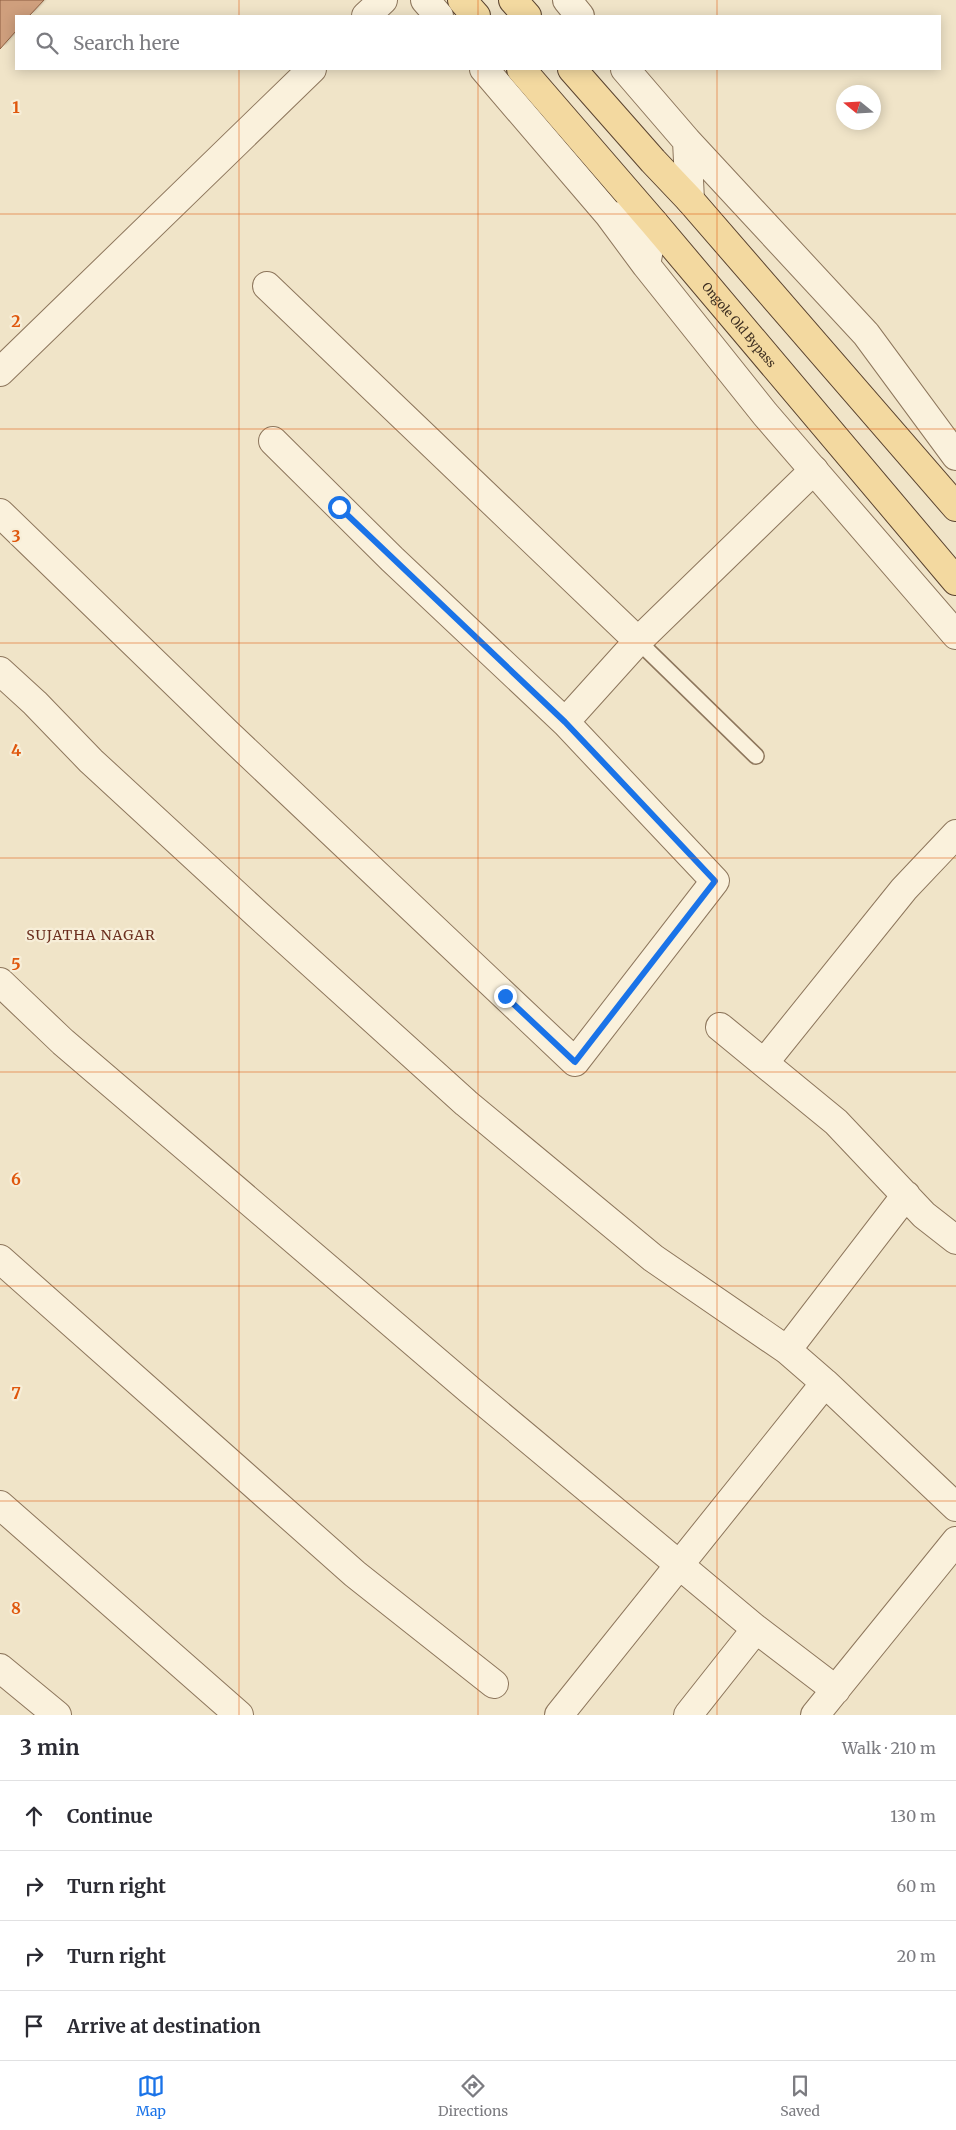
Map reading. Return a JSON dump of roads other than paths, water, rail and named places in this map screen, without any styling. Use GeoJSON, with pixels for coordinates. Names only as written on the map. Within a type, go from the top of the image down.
{"type":"FeatureCollection","features":[{"type":"Feature","properties":{"kind":"main road"},"geometry":{"type":"LineString","coordinates":[[462,0],[475,15]]}},
{"type":"Feature","properties":{"kind":"main road"},"geometry":{"type":"LineString","coordinates":[[513,0],[526,15]]}},
{"type":"Feature","properties":{"kind":"main road","name":"Ongole Old Bypass"},"geometry":{"type":"LineString","coordinates":[[522,70],[654,223],[956,581]]}},
{"type":"Feature","properties":{"kind":"main road"},"geometry":{"type":"LineString","coordinates":[[573,70],[652,161],[690,200],[956,507]]}},
{"type":"Feature","properties":{"kind":"street"},"geometry":{"type":"LineString","coordinates":[[367,15],[383,0]]}},
{"type":"Feature","properties":{"kind":"street"},"geometry":{"type":"LineString","coordinates":[[425,0],[438,15]]}},
{"type":"Feature","properties":{"kind":"street"},"geometry":{"type":"LineString","coordinates":[[566,0],[579,15]]}},
{"type":"Feature","properties":{"kind":"street"},"geometry":{"type":"LineString","coordinates":[[0,372],[311,70]]}},
{"type":"Feature","properties":{"kind":"street"},"geometry":{"type":"LineString","coordinates":[[485,70],[609,215],[646,265],[765,414],[956,635]]}},
{"type":"Feature","properties":{"kind":"street"},"geometry":{"type":"LineString","coordinates":[[626,70],[687,141],[866,334],[956,456]]}},
{"type":"Feature","properties":{"kind":"street"},"geometry":{"type":"LineString","coordinates":[[687,141],[690,200]]}},
{"type":"Feature","properties":{"kind":"street"},"geometry":{"type":"LineString","coordinates":[[609,215],[654,223],[646,265]]}},
{"type":"Feature","properties":{"kind":"street"},"geometry":{"type":"LineString","coordinates":[[267,286],[638,641]]}},
{"type":"Feature","properties":{"kind":"street"},"geometry":{"type":"LineString","coordinates":[[0,513],[220,726],[575,1062],[715,881],[565,722],[399,566],[273,442]]}},
{"type":"Feature","properties":{"kind":"street"},"geometry":{"type":"LineString","coordinates":[[565,722],[638,641],[814,470]]}},
{"type":"Feature","properties":{"kind":"street"},"geometry":{"type":"LineString","coordinates":[[0,671],[35,703],[91,762],[466,1103],[653,1258],[787,1350],[825,1382],[956,1507]]}},
{"type":"Feature","properties":{"kind":"street"},"geometry":{"type":"LineString","coordinates":[[764,1064],[904,889],[956,834]]}},
{"type":"Feature","properties":{"kind":"street"},"geometry":{"type":"LineString","coordinates":[[0,982],[63,1042],[478,1397],[756,1629],[836,1690]]}},
{"type":"Feature","properties":{"kind":"street"},"geometry":{"type":"LineString","coordinates":[[720,1027],[836,1122],[924,1214],[956,1240]]}},
{"type":"Feature","properties":{"kind":"street"},"geometry":{"type":"LineString","coordinates":[[787,1350],[906,1195]]}},
{"type":"Feature","properties":{"kind":"street"},"geometry":{"type":"LineString","coordinates":[[0,1259],[355,1574],[494,1684]]}},
{"type":"Feature","properties":{"kind":"street"},"geometry":{"type":"LineString","coordinates":[[559,1715],[825,1382]]}},
{"type":"Feature","properties":{"kind":"street"},"geometry":{"type":"LineString","coordinates":[[0,1505],[239,1715]]}},
{"type":"Feature","properties":{"kind":"street"},"geometry":{"type":"LineString","coordinates":[[816,1715],[956,1541]]}},
{"type":"Feature","properties":{"kind":"street"},"geometry":{"type":"LineString","coordinates":[[688,1715],[756,1629]]}},
{"type":"Feature","properties":{"kind":"street"},"geometry":{"type":"LineString","coordinates":[[0,1668],[58,1715]]}},
{"type":"Feature","properties":{"kind":"lane"},"geometry":{"type":"LineString","coordinates":[[638,641],[756,756]]}},
{"type":"Feature","properties":{"kind":"district","name":"SUJATHA NAGAR"},"geometry":{"type":"Point","coordinates":[91,935]}}]}
